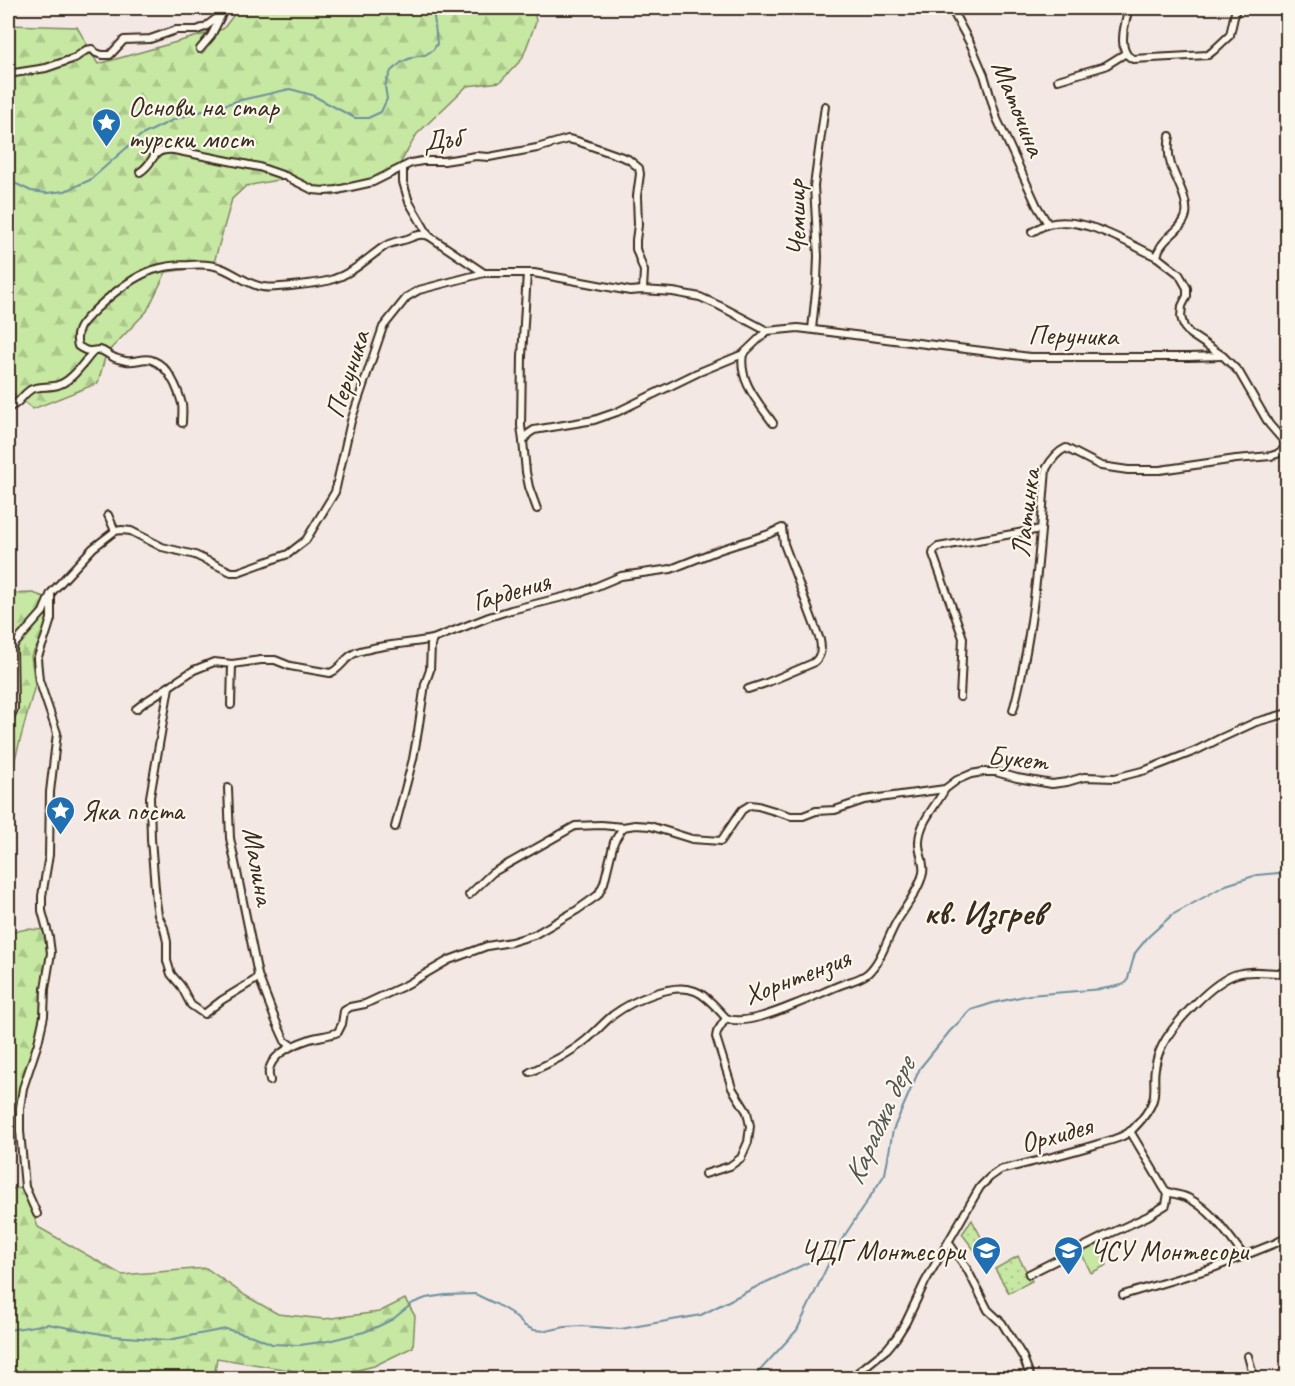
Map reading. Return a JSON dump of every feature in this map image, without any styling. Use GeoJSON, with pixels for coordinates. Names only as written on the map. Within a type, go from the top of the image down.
{"type":"FeatureCollection","features":[{"type":"Feature","properties":{"kind":"street"},"geometry":{"type":"LineString","coordinates":[[200,49],[211,36],[225,8]]}},
{"type":"Feature","properties":{"kind":"street","name":"Маточина"},"geometry":{"type":"LineString","coordinates":[[951,8],[980,65],[997,119],[1037,206],[1048,224]]}},
{"type":"Feature","properties":{"kind":"street"},"geometry":{"type":"LineString","coordinates":[[1129,8],[1124,37],[1126,53],[1133,59],[1208,55],[1230,35],[1236,8]]}},
{"type":"Feature","properties":{"kind":"street"},"geometry":{"type":"LineString","coordinates":[[8,74],[46,68],[75,58],[86,50],[110,55],[124,40],[150,39],[176,30],[196,30],[205,27],[221,15]]}},
{"type":"Feature","properties":{"kind":"street"},"geometry":{"type":"LineString","coordinates":[[1058,81],[1105,66],[1126,53]]}},
{"type":"Feature","properties":{"kind":"street","name":"Чемшир"},"geometry":{"type":"LineString","coordinates":[[812,329],[818,256],[814,186],[825,106]]}},
{"type":"Feature","properties":{"kind":"street"},"geometry":{"type":"LineString","coordinates":[[1157,257],[1160,247],[1180,226],[1186,215],[1183,194],[1171,166],[1168,147],[1170,136]]}},
{"type":"Feature","properties":{"kind":"street","name":"Дъб"},"geometry":{"type":"LineString","coordinates":[[140,172],[159,152],[174,150],[260,167],[313,190],[325,191],[373,182],[411,163],[476,156],[489,158],[568,139],[577,141],[628,159],[639,168],[636,249],[644,271],[643,290]]}},
{"type":"Feature","properties":{"kind":"street"},"geometry":{"type":"LineString","coordinates":[[403,167],[403,182],[409,202],[429,236]]}},
{"type":"Feature","properties":{"kind":"street"},"geometry":{"type":"LineString","coordinates":[[1032,232],[1048,224],[1060,222],[1088,226],[1157,257],[1179,274],[1187,288],[1181,317],[1184,327],[1239,372],[1269,424],[1287,446]]}},
{"type":"Feature","properties":{"kind":"street"},"geometry":{"type":"LineString","coordinates":[[182,423],[182,406],[177,390],[168,372],[156,361],[147,359],[129,362],[112,357],[104,351],[85,351],[78,346],[76,339],[81,323],[105,300],[153,270],[168,266],[202,264],[220,267],[262,287],[286,286],[330,280],[363,264],[390,244],[423,234],[484,273]]}},
{"type":"Feature","properties":{"kind":"street","name":"Перуника"},"geometry":{"type":"LineString","coordinates":[[115,531],[131,531],[162,547],[195,555],[238,573],[288,554],[306,540],[335,492],[351,421],[383,327],[407,297],[419,290],[484,273],[534,273],[630,291],[673,292],[700,297],[767,331],[812,329],[1030,357],[1222,356]]}},
{"type":"Feature","properties":{"kind":"street"},"geometry":{"type":"LineString","coordinates":[[527,273],[521,426],[529,488],[537,509]]}},
{"type":"Feature","properties":{"kind":"street"},"geometry":{"type":"LineString","coordinates":[[524,441],[534,430],[594,420],[617,412],[697,373],[743,354],[767,331]]}},
{"type":"Feature","properties":{"kind":"street"},"geometry":{"type":"LineString","coordinates":[[8,408],[18,403],[31,389],[60,385],[68,381],[93,352]]}},
{"type":"Feature","properties":{"kind":"street"},"geometry":{"type":"LineString","coordinates":[[743,354],[742,372],[748,387],[773,423]]}},
{"type":"Feature","properties":{"kind":"street","name":"Латинка"},"geometry":{"type":"LineString","coordinates":[[1013,710],[1018,695],[1032,618],[1046,469],[1059,451],[1066,448],[1101,466],[1128,470],[1160,470],[1271,456],[1287,446]]}},
{"type":"Feature","properties":{"kind":"street"},"geometry":{"type":"LineString","coordinates":[[8,723],[14,709],[13,646],[43,612],[51,593],[93,548],[115,531],[108,515]]}},
{"type":"Feature","properties":{"kind":"street","name":"Гардения"},"geometry":{"type":"LineString","coordinates":[[232,664],[275,660],[290,666],[330,673],[336,671],[345,658],[357,652],[434,639],[489,617],[583,592],[621,576],[672,569],[782,528],[784,544],[820,640],[820,653],[818,659],[813,663],[748,689]]}},
{"type":"Feature","properties":{"kind":"street"},"geometry":{"type":"LineString","coordinates":[[960,697],[963,638],[933,554],[934,550],[1041,529]]}},
{"type":"Feature","properties":{"kind":"street"},"geometry":{"type":"LineString","coordinates":[[37,1214],[25,1187],[20,1120],[23,1088],[38,1043],[44,1016],[45,989],[51,953],[42,910],[42,896],[49,855],[50,792],[57,733],[39,680],[37,659],[51,619],[51,593]]}},
{"type":"Feature","properties":{"kind":"street"},"geometry":{"type":"LineString","coordinates":[[395,827],[413,759],[425,684],[430,670],[431,645],[434,639]]}},
{"type":"Feature","properties":{"kind":"street"},"geometry":{"type":"LineString","coordinates":[[136,709],[194,670],[214,662],[232,664],[231,705]]}},
{"type":"Feature","properties":{"kind":"street"},"geometry":{"type":"LineString","coordinates":[[169,687],[150,808],[156,901],[167,942],[167,961],[171,974],[192,1005],[204,1014],[255,980],[258,975]]}},
{"type":"Feature","properties":{"kind":"street","name":"Букет"},"geometry":{"type":"LineString","coordinates":[[623,827],[650,826],[692,839],[721,841],[742,810],[750,805],[791,816],[803,816],[816,811],[835,810],[864,800],[945,789],[957,780],[983,772],[996,772],[1052,784],[1084,777],[1115,778],[1135,774],[1195,751],[1256,722],[1287,713]]}},
{"type":"Feature","properties":{"kind":"street","name":"Малина"},"geometry":{"type":"LineString","coordinates":[[228,788],[230,838],[258,975]]}},
{"type":"Feature","properties":{"kind":"street","name":"Хорнтензия"},"geometry":{"type":"LineString","coordinates":[[705,1173],[730,1166],[741,1158],[748,1142],[750,1126],[747,1112],[732,1088],[716,1036],[717,1032],[726,1018],[733,1021],[752,1019],[790,1007],[869,972],[879,958],[896,922],[911,900],[924,871],[919,844],[920,832],[923,823],[945,789]]}},
{"type":"Feature","properties":{"kind":"street"},"geometry":{"type":"LineString","coordinates":[[270,1081],[269,1071],[280,1055],[292,1046],[338,1032],[344,1011],[350,1007],[365,1004],[406,985],[449,960],[487,946],[534,935],[598,895],[604,883],[614,842],[623,827],[575,826],[492,873],[469,895]]}},
{"type":"Feature","properties":{"kind":"street","name":"Орхидея"},"geometry":{"type":"LineString","coordinates":[[853,1378],[887,1349],[896,1338],[925,1282],[980,1187],[990,1177],[1000,1170],[1077,1151],[1115,1139],[1130,1131],[1153,1100],[1155,1067],[1162,1047],[1174,1027],[1194,1006],[1213,988],[1238,974],[1287,973]]}},
{"type":"Feature","properties":{"kind":"street"},"geometry":{"type":"LineString","coordinates":[[258,975],[285,1041],[292,1046]]}},
{"type":"Feature","properties":{"kind":"street"},"geometry":{"type":"LineString","coordinates":[[530,1072],[558,1059],[587,1040],[626,1006],[666,990],[696,991],[726,1018]]}},
{"type":"Feature","properties":{"kind":"street"},"geometry":{"type":"LineString","coordinates":[[1130,1131],[1168,1193],[1187,1197],[1210,1213],[1244,1256]]}},
{"type":"Feature","properties":{"kind":"street"},"geometry":{"type":"LineString","coordinates":[[1029,1274],[1166,1206],[1168,1193]]}},
{"type":"Feature","properties":{"kind":"street"},"geometry":{"type":"LineString","coordinates":[[1123,1295],[1213,1268],[1276,1243],[1287,1236]]}},
{"type":"Feature","properties":{"kind":"street"},"geometry":{"type":"LineString","coordinates":[[949,1243],[967,1269],[988,1310],[1002,1323],[1023,1357],[1031,1378]]}},
{"type":"Feature","properties":{"kind":"street"},"geometry":{"type":"LineString","coordinates":[[1248,1356],[1254,1378]]}},
{"type":"Feature","properties":{"kind":"green space"},"geometry":{"type":"Polygon","coordinates":[[[239,8],[534,8],[536,22],[522,59],[500,82],[467,86],[417,134],[397,169],[374,184],[333,196],[288,178],[246,186],[232,199],[213,266],[166,272],[147,311],[106,354],[98,383],[33,409],[8,390],[8,25],[77,27],[98,64],[223,29],[239,8]]]}},
{"type":"Feature","properties":{"kind":"green space"},"geometry":{"type":"Polygon","coordinates":[[[33,593],[50,599],[46,633],[31,656],[35,685],[8,785],[8,594],[33,593]]]}},
{"type":"Feature","properties":{"kind":"green space"},"geometry":{"type":"Polygon","coordinates":[[[27,929],[43,930],[49,952],[39,1049],[18,1101],[8,1101],[8,933],[27,929]]]}},
{"type":"Feature","properties":{"kind":"green space"},"geometry":{"type":"Polygon","coordinates":[[[23,1188],[38,1227],[122,1275],[206,1268],[246,1296],[278,1314],[324,1319],[379,1312],[405,1299],[415,1316],[413,1347],[374,1366],[330,1377],[217,1358],[214,1378],[8,1378],[8,1189],[23,1188]]]}},
{"type":"Feature","properties":{"kind":"green space"},"geometry":{"type":"Polygon","coordinates":[[[972,1220],[988,1250],[979,1256],[962,1234],[972,1220]]]}},
{"type":"Feature","properties":{"kind":"green space"},"geometry":{"type":"Polygon","coordinates":[[[1096,1243],[1107,1265],[1091,1273],[1080,1250],[1096,1243]]]}},
{"type":"Feature","properties":{"kind":"green space"},"geometry":{"type":"Polygon","coordinates":[[[1018,1256],[1032,1281],[1009,1293],[995,1269],[1018,1256]]]}},
{"type":"Feature","properties":{"kind":"waterway"},"geometry":{"type":"LineString","coordinates":[[8,180],[31,191],[47,193],[65,191],[90,180],[140,136],[175,119],[290,89],[312,95],[355,118],[368,118],[381,112],[387,99],[385,86],[391,71],[402,62],[425,55],[437,44],[435,8]]}},
{"type":"Feature","properties":{"kind":"waterway","name":"Караджа дере"},"geometry":{"type":"LineString","coordinates":[[753,1378],[797,1330],[835,1250],[885,1174],[893,1130],[920,1068],[950,1031],[971,1010],[1029,995],[1102,989],[1122,985],[1127,982],[1135,953],[1148,937],[1172,915],[1226,885],[1257,875],[1288,874]]}},
{"type":"Feature","properties":{"kind":"waterway"},"geometry":{"type":"LineString","coordinates":[[8,1330],[48,1324],[113,1336],[168,1340],[226,1329],[272,1344],[300,1345],[364,1332],[393,1319],[413,1303],[426,1298],[475,1294],[511,1313],[525,1326],[534,1330],[546,1331],[582,1326],[621,1329],[701,1315],[835,1250]]}},
{"type":"Feature","properties":{"kind":"place","name":"Основи на стар турски мост"},"geometry":{"type":"Point","coordinates":[107,148]}},
{"type":"Feature","properties":{"kind":"place","name":"Яка поста"},"geometry":{"type":"Point","coordinates":[60,836]}},
{"type":"Feature","properties":{"kind":"place","name":"ЧДГ Монтесори"},"geometry":{"type":"Point","coordinates":[986,1276]}},
{"type":"Feature","properties":{"kind":"place","name":"ЧСУ Монтесори"},"geometry":{"type":"Point","coordinates":[1069,1276]}},
{"type":"Feature","properties":{"kind":"district","name":"кв. Изгрев"},"geometry":{"type":"Point","coordinates":[984,912]}}]}
